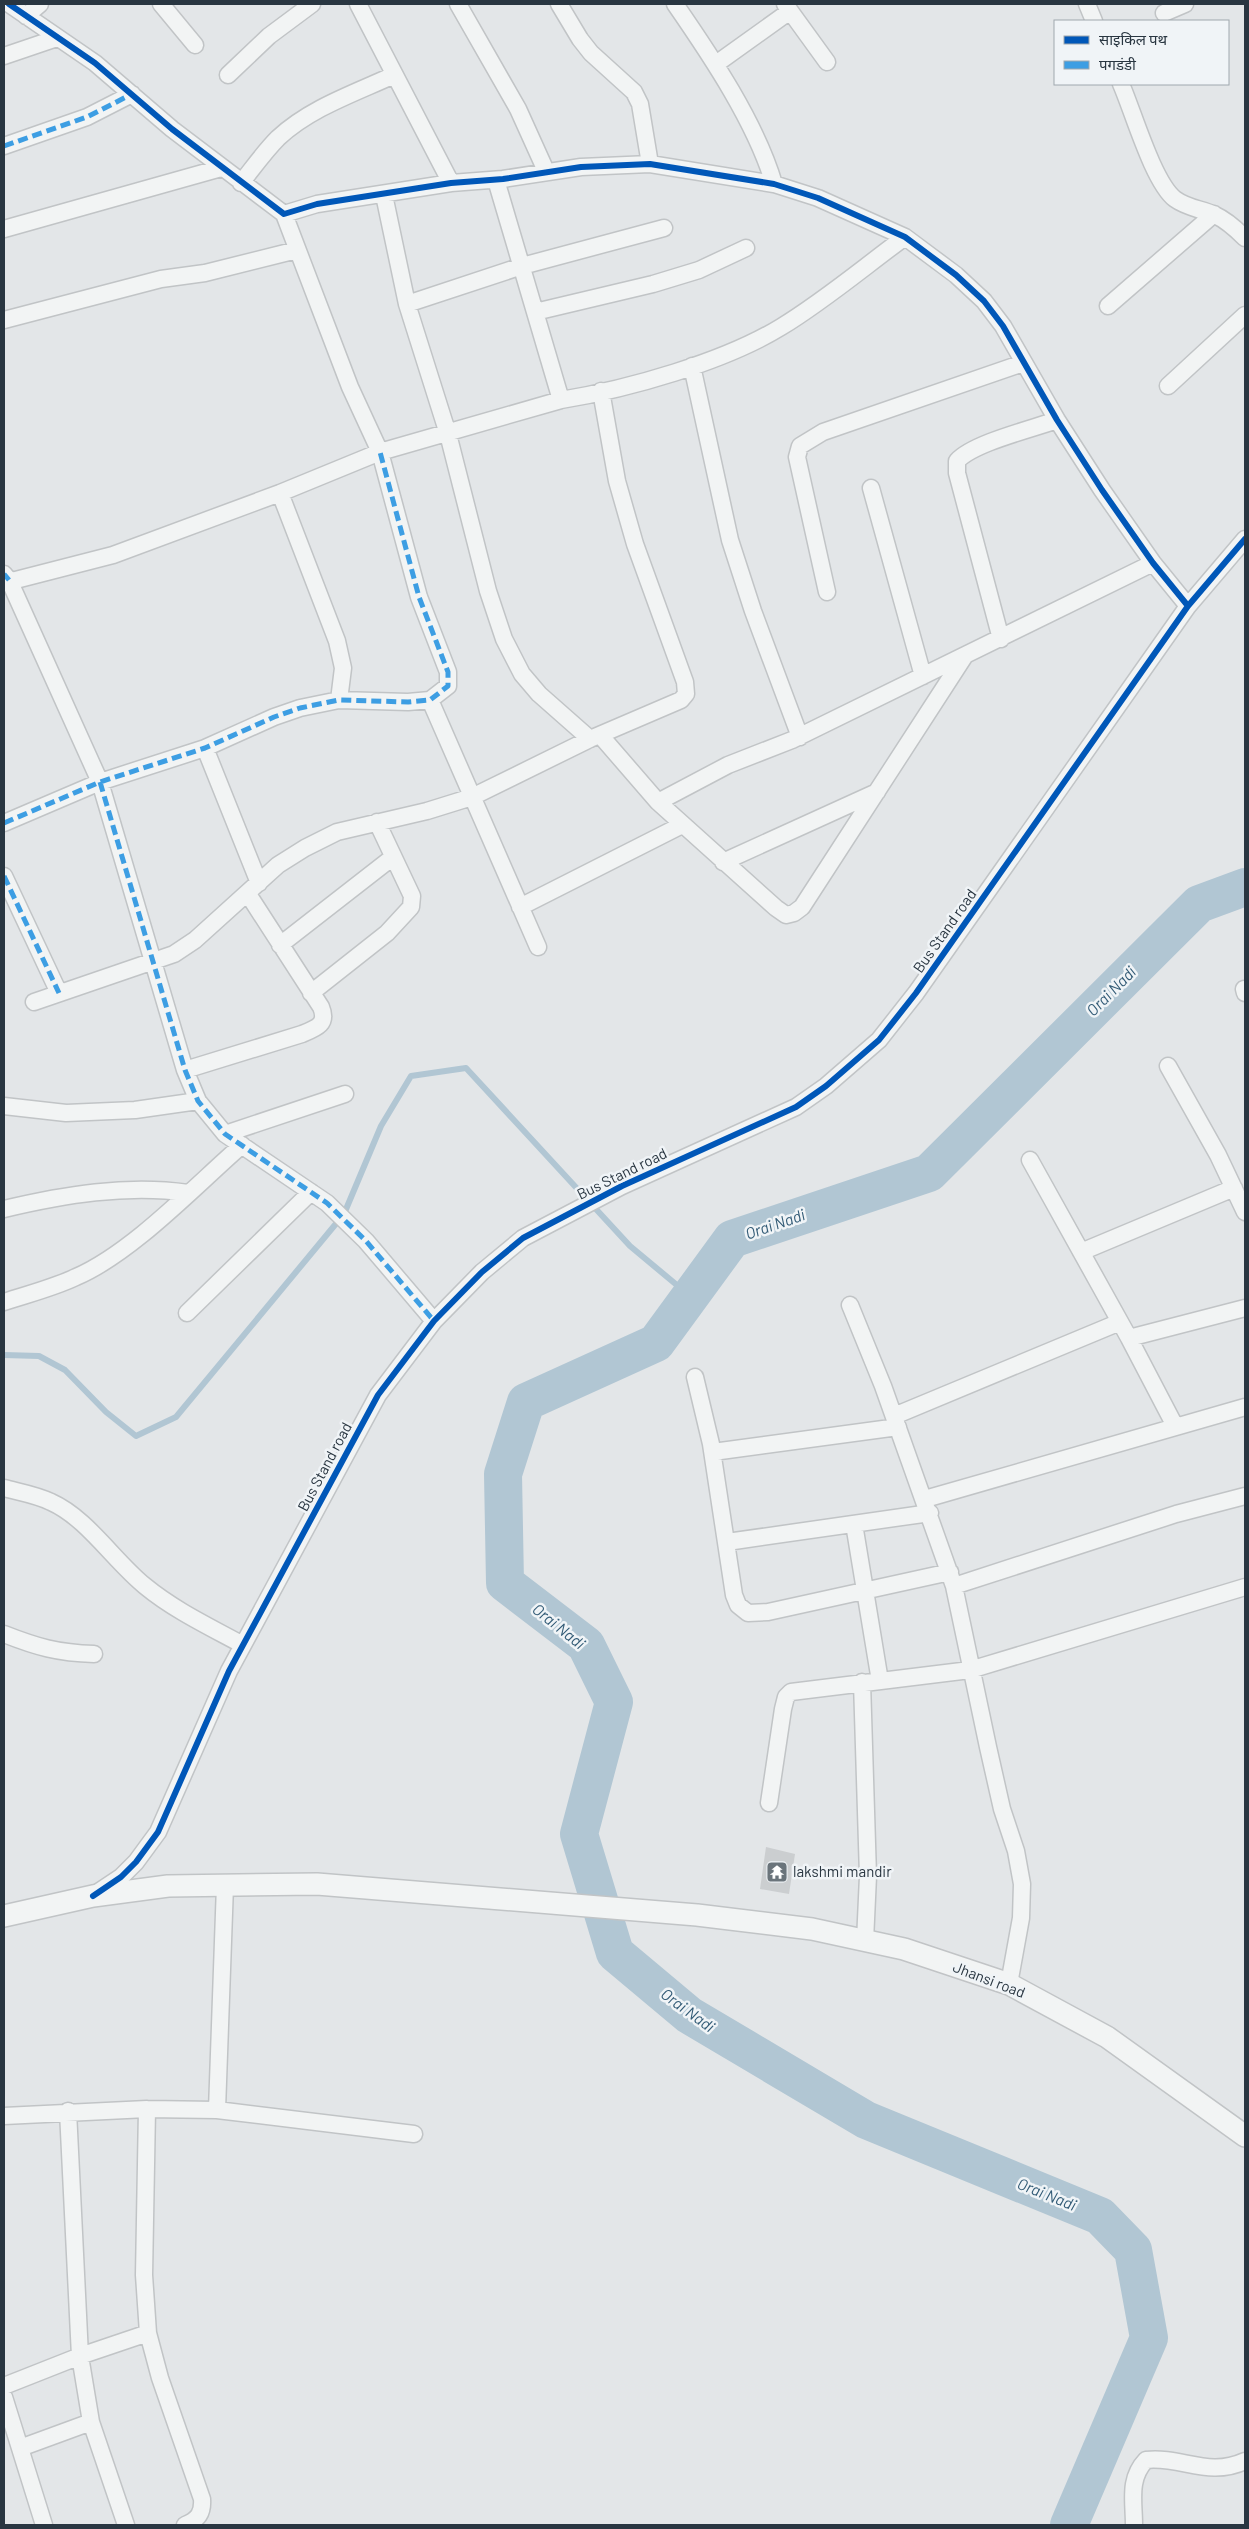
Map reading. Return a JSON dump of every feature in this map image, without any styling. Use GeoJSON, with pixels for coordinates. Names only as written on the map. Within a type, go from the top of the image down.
{"type":"FeatureCollection","features":[{"type":"Feature","properties":{"kind":"street"},"geometry":{"type":"LineString","coordinates":[[4,824],[100,782],[205,748],[274,717],[300,708],[339,700],[408,702],[430,700],[448,686],[448,672],[419,597],[380,452],[350,387],[284,214],[221,168],[95,62],[9,4]]}},
{"type":"Feature","properties":{"kind":"street"},"geometry":{"type":"LineString","coordinates":[[26,16],[40,4]]}},
{"type":"Feature","properties":{"kind":"street"},"geometry":{"type":"LineString","coordinates":[[161,4],[195,45]]}},
{"type":"Feature","properties":{"kind":"street"},"geometry":{"type":"LineString","coordinates":[[228,75],[269,36],[312,4]]}},
{"type":"Feature","properties":{"kind":"street"},"geometry":{"type":"LineString","coordinates":[[358,4],[451,183]]}},
{"type":"Feature","properties":{"kind":"street"},"geometry":{"type":"LineString","coordinates":[[458,4],[518,109],[546,171]]}},
{"type":"Feature","properties":{"kind":"street"},"geometry":{"type":"LineString","coordinates":[[559,4],[580,39],[591,53],[634,92],[640,104],[650,164]]}},
{"type":"Feature","properties":{"kind":"street"},"geometry":{"type":"LineString","coordinates":[[675,4],[716,64],[770,169],[774,184]]}},
{"type":"Feature","properties":{"kind":"street"},"geometry":{"type":"LineString","coordinates":[[1086,4],[1094,20]]}},
{"type":"Feature","properties":{"kind":"street"},"geometry":{"type":"LineString","coordinates":[[1164,13],[1185,4]]}},
{"type":"Feature","properties":{"kind":"street"},"geometry":{"type":"LineString","coordinates":[[716,64],[788,8],[826,62]]}},
{"type":"Feature","properties":{"kind":"street"},"geometry":{"type":"LineString","coordinates":[[4,56],[57,38]]}},
{"type":"Feature","properties":{"kind":"street"},"geometry":{"type":"LineString","coordinates":[[241,183],[279,138],[306,118],[330,104],[394,75]]}},
{"type":"Feature","properties":{"kind":"street"},"geometry":{"type":"LineString","coordinates":[[1121,85],[1157,173],[1166,190],[1175,199],[1193,208],[1214,214],[1236,228],[1245,238]]}},
{"type":"Feature","properties":{"kind":"street"},"geometry":{"type":"LineString","coordinates":[[4,146],[87,117],[132,94]]}},
{"type":"Feature","properties":{"kind":"street"},"geometry":{"type":"LineString","coordinates":[[284,214],[318,204],[451,183],[496,180],[546,171],[650,164],[774,184],[818,198],[904,237],[956,275],[984,301],[1003,326],[1023,364],[1057,420],[1153,563],[1188,606]]}},
{"type":"Feature","properties":{"kind":"street"},"geometry":{"type":"LineString","coordinates":[[4,229],[221,168]]}},
{"type":"Feature","properties":{"kind":"street"},"geometry":{"type":"LineString","coordinates":[[496,180],[561,400]]}},
{"type":"Feature","properties":{"kind":"street"},"geometry":{"type":"LineString","coordinates":[[384,194],[407,304],[448,434],[488,591],[504,639],[522,674],[539,694],[595,737],[682,825],[776,908],[786,915],[794,913],[802,907],[964,658]]}},
{"type":"Feature","properties":{"kind":"street"},"geometry":{"type":"LineString","coordinates":[[1108,306],[1214,214]]}},
{"type":"Feature","properties":{"kind":"street"},"geometry":{"type":"LineString","coordinates":[[407,304],[522,266],[664,228]]}},
{"type":"Feature","properties":{"kind":"street"},"geometry":{"type":"LineString","coordinates":[[434,1321],[366,1241],[327,1202],[225,1134],[198,1101],[185,1070],[100,782],[5,579],[112,555],[280,494],[380,452],[561,400],[601,392],[692,366],[740,348],[781,327],[904,237]]}},
{"type":"Feature","properties":{"kind":"street"},"geometry":{"type":"LineString","coordinates":[[535,312],[653,284],[699,270],[746,248]]}},
{"type":"Feature","properties":{"kind":"street"},"geometry":{"type":"LineString","coordinates":[[4,320],[161,280],[205,273],[298,250]]}},
{"type":"Feature","properties":{"kind":"street"},"geometry":{"type":"LineString","coordinates":[[1168,386],[1245,315]]}},
{"type":"Feature","properties":{"kind":"street"},"geometry":{"type":"LineString","coordinates":[[828,592],[797,458],[800,446],[823,432],[1023,364]]}},
{"type":"Feature","properties":{"kind":"street"},"geometry":{"type":"LineString","coordinates":[[692,366],[730,540],[753,611],[800,736]]}},
{"type":"Feature","properties":{"kind":"street"},"geometry":{"type":"LineString","coordinates":[[34,1002],[59,992],[153,963],[174,954],[194,940],[278,866],[305,848],[337,832],[427,811],[472,797],[595,737],[669,706],[686,694],[685,682],[635,544],[617,481],[601,392]]}},
{"type":"Feature","properties":{"kind":"street"},"geometry":{"type":"LineString","coordinates":[[1001,639],[957,473],[957,461],[962,454],[978,447],[1057,420]]}},
{"type":"Feature","properties":{"kind":"street"},"geometry":{"type":"LineString","coordinates":[[871,488],[922,676]]}},
{"type":"Feature","properties":{"kind":"street"},"geometry":{"type":"LineString","coordinates":[[280,494],[337,641],[343,668],[339,700]]}},
{"type":"Feature","properties":{"kind":"street","name":"Bus Stand road"},"geometry":{"type":"LineString","coordinates":[[93,1896],[121,1878],[136,1862],[158,1832],[229,1671],[378,1395],[434,1321],[482,1272],[523,1238],[622,1186],[796,1107],[826,1086],[879,1040],[916,993],[1188,606],[1245,539]]}},
{"type":"Feature","properties":{"kind":"street"},"geometry":{"type":"LineString","coordinates":[[658,802],[728,765],[800,736],[922,676],[964,658],[1153,563]]}},
{"type":"Feature","properties":{"kind":"street"},"geometry":{"type":"LineString","coordinates":[[430,700],[538,947]]}},
{"type":"Feature","properties":{"kind":"street"},"geometry":{"type":"LineString","coordinates":[[185,1070],[318,1028],[323,1022],[324,1014],[280,945],[253,889],[205,748]]}},
{"type":"Feature","properties":{"kind":"street"},"geometry":{"type":"LineString","coordinates":[[723,862],[877,792]]}},
{"type":"Feature","properties":{"kind":"street"},"geometry":{"type":"LineString","coordinates":[[311,992],[387,933],[411,907],[412,896],[377,822]]}},
{"type":"Feature","properties":{"kind":"street"},"geometry":{"type":"LineString","coordinates":[[520,907],[682,825]]}},
{"type":"Feature","properties":{"kind":"street"},"geometry":{"type":"LineString","coordinates":[[280,945],[393,857]]}},
{"type":"Feature","properties":{"kind":"street"},"geometry":{"type":"LineString","coordinates":[[4,876],[59,992]]}},
{"type":"Feature","properties":{"kind":"street"},"geometry":{"type":"LineString","coordinates":[[1168,1066],[1245,1212]]}},
{"type":"Feature","properties":{"kind":"street"},"geometry":{"type":"LineString","coordinates":[[225,1134],[345,1094]]}},
{"type":"Feature","properties":{"kind":"street"},"geometry":{"type":"LineString","coordinates":[[4,1106],[66,1113],[135,1110],[198,1101]]}},
{"type":"Feature","properties":{"kind":"street"},"geometry":{"type":"LineString","coordinates":[[4,1302],[76,1277],[108,1259],[188,1193],[242,1145]]}},
{"type":"Feature","properties":{"kind":"street"},"geometry":{"type":"LineString","coordinates":[[1030,1160],[1129,1338],[1175,1426]]}},
{"type":"Feature","properties":{"kind":"street"},"geometry":{"type":"LineString","coordinates":[[4,1209],[38,1201],[126,1190],[156,1188],[188,1193]]}},
{"type":"Feature","properties":{"kind":"street"},"geometry":{"type":"LineString","coordinates":[[1081,1252],[1234,1188]]}},
{"type":"Feature","properties":{"kind":"street"},"geometry":{"type":"LineString","coordinates":[[186,1313],[311,1192]]}},
{"type":"Feature","properties":{"kind":"street"},"geometry":{"type":"LineString","coordinates":[[850,1305],[896,1422],[952,1579],[970,1670],[1002,1809],[1016,1851],[1022,1884],[1021,1918],[1009,1984]]}},
{"type":"Feature","properties":{"kind":"street"},"geometry":{"type":"LineString","coordinates":[[1129,1338],[1245,1308]]}},
{"type":"Feature","properties":{"kind":"street"},"geometry":{"type":"LineString","coordinates":[[713,1452],[896,1422],[1120,1322]]}},
{"type":"Feature","properties":{"kind":"street"},"geometry":{"type":"LineString","coordinates":[[695,1377],[713,1452],[734,1595],[738,1606],[748,1613],[768,1612],[864,1592],[952,1579],[1245,1496]]}},
{"type":"Feature","properties":{"kind":"street"},"geometry":{"type":"LineString","coordinates":[[727,1542],[854,1524],[927,1506],[1175,1426],[1245,1407]]}},
{"type":"Feature","properties":{"kind":"street"},"geometry":{"type":"LineString","coordinates":[[4,1488],[51,1502],[72,1514],[89,1529],[119,1563],[152,1592],[168,1604],[243,1645]]}},
{"type":"Feature","properties":{"kind":"street"},"geometry":{"type":"LineString","coordinates":[[854,1524],[880,1681]]}},
{"type":"Feature","properties":{"kind":"street"},"geometry":{"type":"LineString","coordinates":[[769,1803],[786,1697],[791,1692],[970,1670],[1245,1587]]}},
{"type":"Feature","properties":{"kind":"street"},"geometry":{"type":"LineString","coordinates":[[4,1634],[35,1646],[63,1653],[94,1654]]}},
{"type":"Feature","properties":{"kind":"street"},"geometry":{"type":"LineString","coordinates":[[862,1682],[868,1876],[865,1941]]}},
{"type":"Feature","properties":{"kind":"street","name":"Jhansi road"},"geometry":{"type":"LineString","coordinates":[[4,1916],[93,1896],[168,1886],[317,1884],[696,1915],[812,1930],[904,1949],[1009,1984],[1108,2037],[1245,2136]]}},
{"type":"Feature","properties":{"kind":"street"},"geometry":{"type":"LineString","coordinates":[[217,2110],[222,2029],[225,1885]]}},
{"type":"Feature","properties":{"kind":"street"},"geometry":{"type":"LineString","coordinates":[[147,2109],[144,2275],[148,2333],[160,2378],[202,2499],[203,2508],[200,2516],[185,2525]]}},
{"type":"Feature","properties":{"kind":"street"},"geometry":{"type":"LineString","coordinates":[[4,2116],[147,2109],[217,2110],[414,2134]]}},
{"type":"Feature","properties":{"kind":"street"},"geometry":{"type":"LineString","coordinates":[[68,2112],[80,2356],[91,2422],[126,2525]]}},
{"type":"Feature","properties":{"kind":"street"},"geometry":{"type":"LineString","coordinates":[[4,2386],[80,2356],[148,2333]]}},
{"type":"Feature","properties":{"kind":"street"},"geometry":{"type":"LineString","coordinates":[[4,2397],[6,2416],[20,2448],[44,2525]]}},
{"type":"Feature","properties":{"kind":"street"},"geometry":{"type":"LineString","coordinates":[[20,2448],[91,2422]]}},
{"type":"Feature","properties":{"kind":"street"},"geometry":{"type":"LineString","coordinates":[[1134,2525],[1134,2478],[1146,2460],[1160,2459],[1197,2467],[1221,2469],[1245,2461]]}},
{"type":"Feature","properties":{"kind":"building","name":"lakshmi mandir"},"geometry":{"type":"Polygon","coordinates":[[[766,1847],[795,1854],[789,1894],[760,1889],[766,1847]]]}},
{"type":"Feature","properties":{"kind":"waterway","name":"Orai Nadi"},"geometry":{"type":"LineString","coordinates":[[1069,2525],[1149,2338],[1133,2250],[1100,2216],[866,2120],[689,2015],[615,1953],[579,1834],[614,1702],[586,1645],[505,1583],[503,1474],[526,1402],[656,1343],[732,1239],[929,1173],[1199,904],[1245,887]]}},
{"type":"Feature","properties":{"kind":"waterway"},"geometry":{"type":"LineString","coordinates":[[4,1355],[39,1356],[65,1370],[106,1412],[136,1436],[176,1417],[344,1214],[381,1126],[411,1076],[466,1068],[630,1246],[690,1296]]}},
{"type":"Feature","properties":{"kind":"marked path"},"geometry":{"type":"LineString","coordinates":[[4,146],[87,117],[132,94]]}},
{"type":"Feature","properties":{"kind":"marked path"},"geometry":{"type":"LineString","coordinates":[[4,823],[100,782],[205,748],[274,717],[300,708],[339,700],[408,702],[430,700],[448,686],[448,672],[419,597],[380,452]]}},
{"type":"Feature","properties":{"kind":"marked path"},"geometry":{"type":"LineString","coordinates":[[4,574],[9,580]]}},
{"type":"Feature","properties":{"kind":"marked path"},"geometry":{"type":"LineString","coordinates":[[100,782],[185,1070],[198,1101],[225,1134],[327,1203],[366,1241],[434,1321]]}},
{"type":"Feature","properties":{"kind":"marked path"},"geometry":{"type":"LineString","coordinates":[[4,876],[59,993]]}},
{"type":"Feature","properties":{"kind":"cycle path"},"geometry":{"type":"LineString","coordinates":[[9,4],[95,63],[172,129],[284,214],[317,204],[451,183],[503,179],[581,167],[650,164],[774,184],[818,198],[905,237],[956,275],[984,301],[1003,326],[1057,420],[1102,490],[1153,563],[1188,606]]}},
{"type":"Feature","properties":{"kind":"cycle path"},"geometry":{"type":"LineString","coordinates":[[93,1896],[121,1877],[136,1862],[158,1832],[229,1671],[378,1395],[434,1321],[482,1272],[523,1238],[622,1186],[796,1107],[826,1086],[879,1040],[916,993],[1188,606],[1245,539]]}},
{"type":"Feature","properties":{"kind":"place","name":"lakshmi mandir"},"geometry":{"type":"Point","coordinates":[777,1872]}}]}
